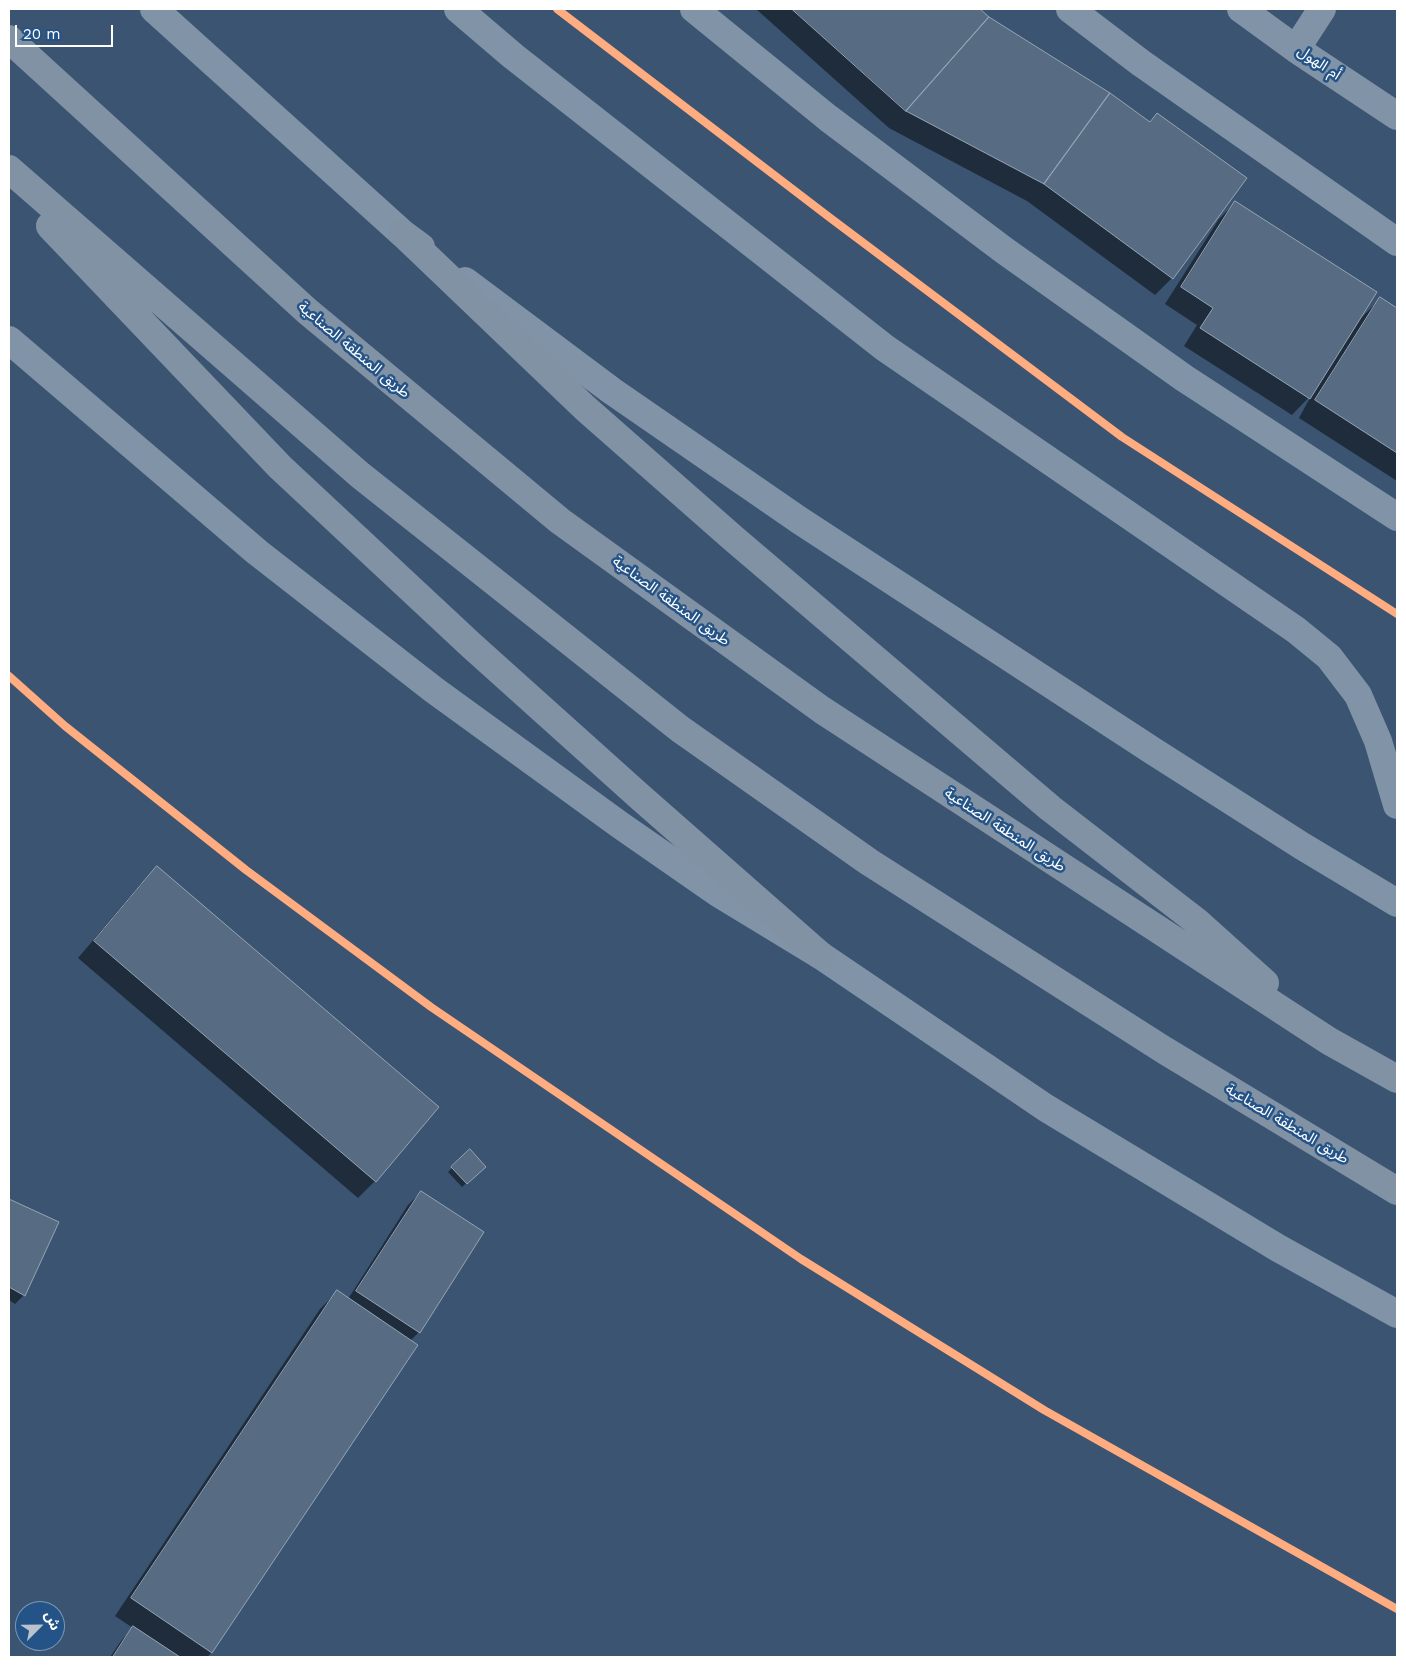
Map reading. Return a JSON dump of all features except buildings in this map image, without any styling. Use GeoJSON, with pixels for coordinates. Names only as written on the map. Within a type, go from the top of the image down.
{"type":"FeatureCollection","features":[{"type":"Feature","properties":{"kind":"highway","name":"طريق المنطقة الصناعية"},"geometry":{"type":"LineString","coordinates":[[9,39],[307,311],[560,521],[822,710],[1329,1041],[1397,1079]]}},
{"type":"Feature","properties":{"kind":"highway","name":"طريق المنطقة الصناعية"},"geometry":{"type":"LineString","coordinates":[[9,169],[360,475],[680,729],[869,862],[1164,1050],[1397,1190]]}},
{"type":"Feature","properties":{"kind":"highway"},"geometry":{"type":"LineString","coordinates":[[9,183],[280,467],[479,652],[820,955]]}},
{"type":"Feature","properties":{"kind":"highway"},"geometry":{"type":"LineString","coordinates":[[402,233],[607,428],[1050,808],[1196,921],[1329,1041]]}},
{"type":"Feature","properties":{"kind":"street"},"geometry":{"type":"LineString","coordinates":[[154,9],[402,233],[612,390],[799,520],[1186,772],[1302,846],[1397,903]]}},
{"type":"Feature","properties":{"kind":"street"},"geometry":{"type":"LineString","coordinates":[[458,9],[513,56],[885,348],[1296,630],[1330,656],[1358,695],[1378,741],[1397,805]]}},
{"type":"Feature","properties":{"kind":"street"},"geometry":{"type":"LineString","coordinates":[[694,9],[828,118],[1005,251],[1184,378],[1397,517]]}},
{"type":"Feature","properties":{"kind":"street"},"geometry":{"type":"LineString","coordinates":[[1070,9],[1141,62],[1397,242]]}},
{"type":"Feature","properties":{"kind":"street","name":"أم الهول"},"geometry":{"type":"LineString","coordinates":[[1241,9],[1296,49],[1397,116]]}},
{"type":"Feature","properties":{"kind":"street"},"geometry":{"type":"LineString","coordinates":[[1296,49],[1322,9]]}},
{"type":"Feature","properties":{"kind":"street"},"geometry":{"type":"LineString","coordinates":[[9,340],[257,552],[434,690],[677,865],[718,893],[820,955],[1046,1108],[1278,1248],[1397,1314]]}},
{"type":"Feature","properties":{"kind":"cycle path"},"geometry":{"type":"LineString","coordinates":[[557,9],[829,217],[1122,437],[1397,614]]}},
{"type":"Feature","properties":{"kind":"cycle path"},"geometry":{"type":"LineString","coordinates":[[9,676],[65,726],[246,870],[431,1007],[801,1259],[1044,1410],[1397,1609]]}}]}
